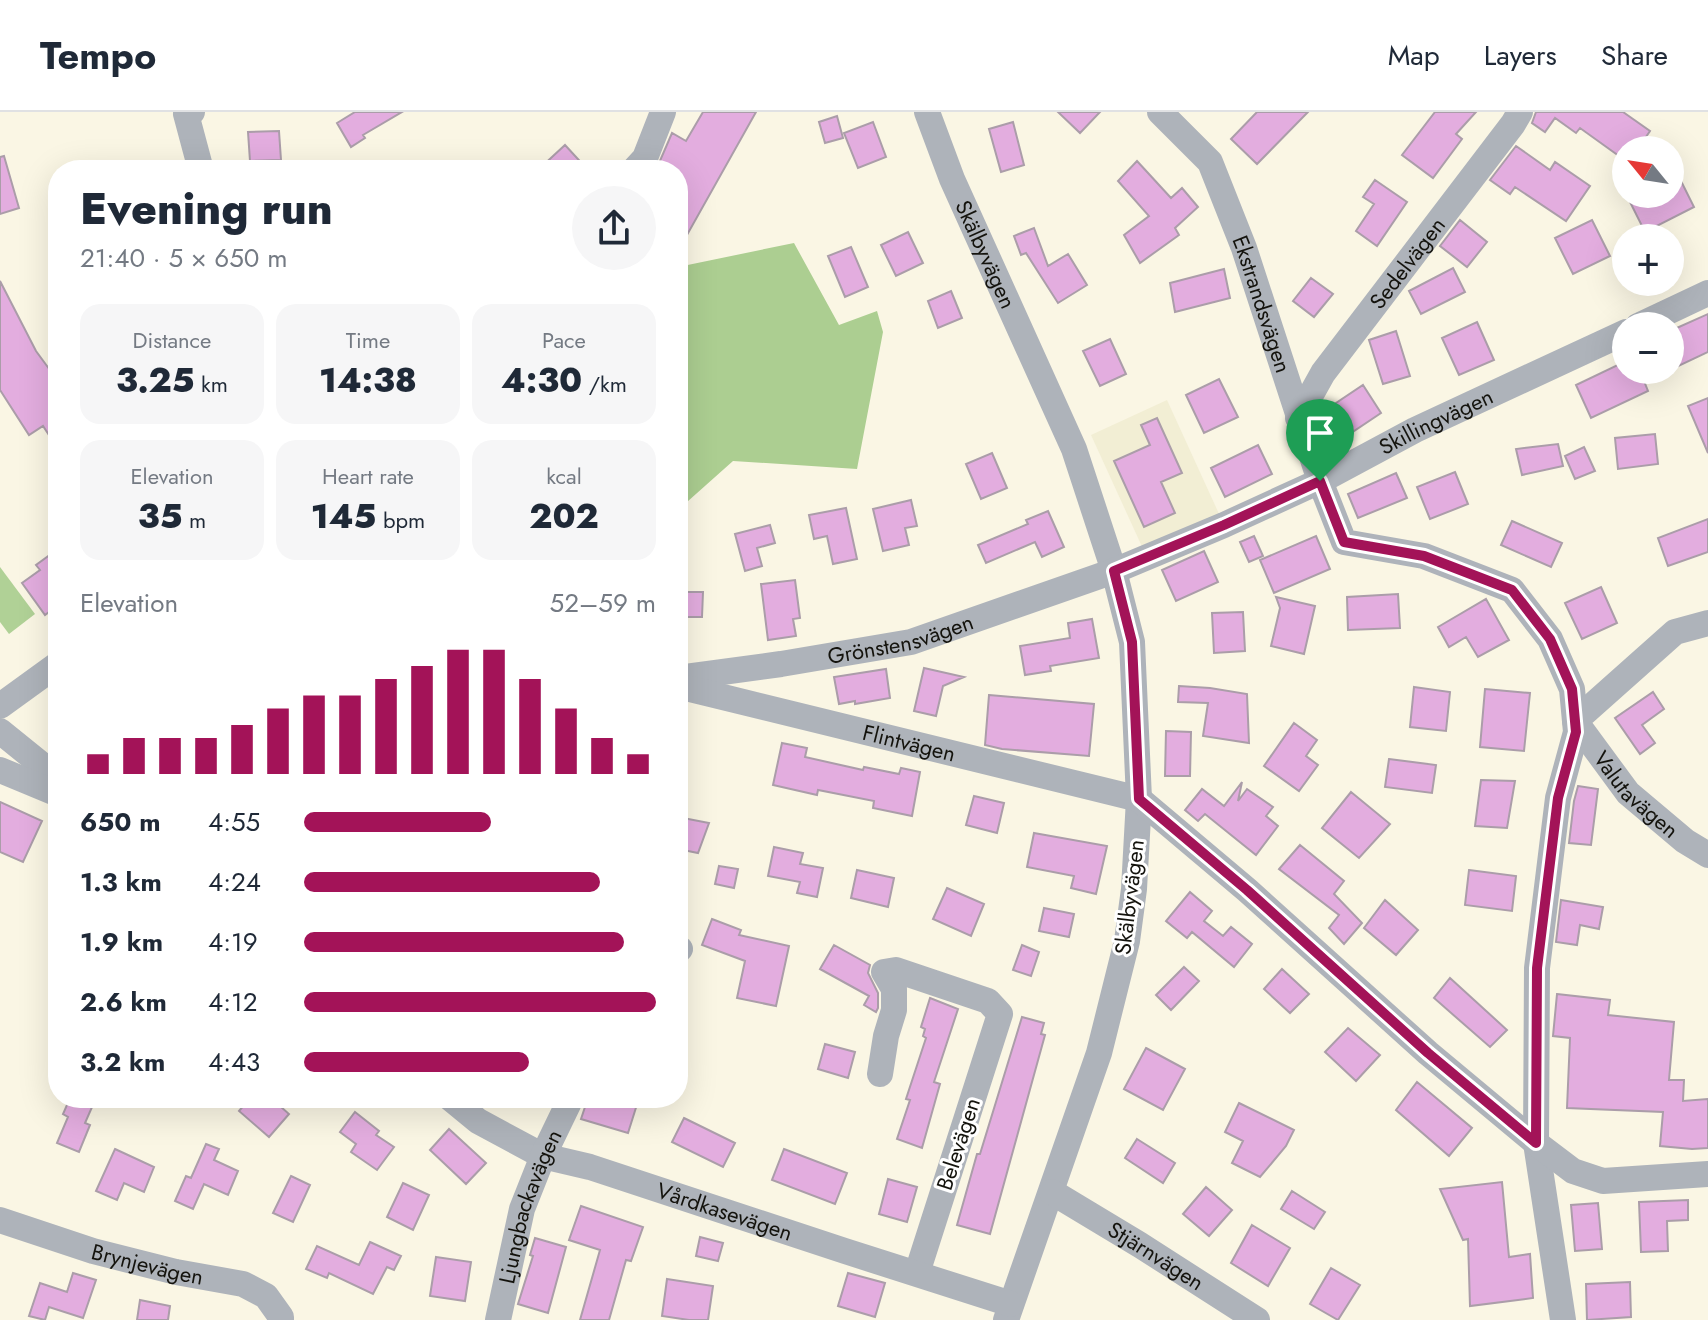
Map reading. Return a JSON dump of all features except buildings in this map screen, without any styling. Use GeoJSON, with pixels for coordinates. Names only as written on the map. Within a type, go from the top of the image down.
{"type":"FeatureCollection","features":[{"type":"Feature","properties":{"kind":"street"},"geometry":{"type":"LineString","coordinates":[[643,160],[663,112]]}},
{"type":"Feature","properties":{"kind":"street","name":"Skälbyvägen"},"geometry":{"type":"LineString","coordinates":[[927,112],[957,192],[1074,449],[1114,571],[1132,642],[1139,799],[1134,889],[1127,941],[1099,1053],[1008,1312]]}},
{"type":"Feature","properties":{"kind":"street","name":"Ekstrandsvägen"},"geometry":{"type":"LineString","coordinates":[[1160,112],[1210,162],[1244,248],[1298,418],[1344,542],[1424,556],[1512,590],[1550,639],[1572,689],[1576,732],[1558,798],[1537,968],[1536,1143],[1563,1320]]}},
{"type":"Feature","properties":{"kind":"street","name":"Sedelvägen"},"geometry":{"type":"LineString","coordinates":[[1298,418],[1323,373],[1520,112]]}},
{"type":"Feature","properties":{"kind":"street"},"geometry":{"type":"LineString","coordinates":[[189,113],[199,160]]}},
{"type":"Feature","properties":{"kind":"street"},"geometry":{"type":"LineString","coordinates":[[1668,312],[1708,293]]}},
{"type":"Feature","properties":{"kind":"street","name":"Skillingvägen"},"geometry":{"type":"LineString","coordinates":[[1114,571],[1320,481],[1415,430],[1612,339]]}},
{"type":"Feature","properties":{"kind":"street","name":"Grönstensvägen"},"geometry":{"type":"LineString","coordinates":[[688,677],[911,642],[1114,571]]}},
{"type":"Feature","properties":{"kind":"street"},"geometry":{"type":"LineString","coordinates":[[1575,721],[1675,632],[1708,623]]}},
{"type":"Feature","properties":{"kind":"street"},"geometry":{"type":"LineString","coordinates":[[0,706],[48,671]]}},
{"type":"Feature","properties":{"kind":"street","name":"Flintvägen"},"geometry":{"type":"LineString","coordinates":[[688,688],[1139,799]]}},
{"type":"Feature","properties":{"kind":"street","name":"Valutavägen"},"geometry":{"type":"LineString","coordinates":[[1575,721],[1628,793],[1685,841],[1708,855]]}},
{"type":"Feature","properties":{"kind":"street"},"geometry":{"type":"LineString","coordinates":[[0,731],[48,770]]}},
{"type":"Feature","properties":{"kind":"street"},"geometry":{"type":"LineString","coordinates":[[0,770],[48,790]]}},
{"type":"Feature","properties":{"kind":"street"},"geometry":{"type":"LineString","coordinates":[[1139,799],[1247,890],[1428,1053],[1573,1171],[1603,1181],[1708,1174]]}},
{"type":"Feature","properties":{"kind":"street","name":"Belevägen"},"geometry":{"type":"LineString","coordinates":[[880,1074],[894,1010],[894,989],[884,972],[896,970],[965,992],[988,1001],[1000,1014],[917,1273]]}},
{"type":"Feature","properties":{"kind":"street","name":"Vårdkasevägen"},"geometry":{"type":"LineString","coordinates":[[462,1108],[478,1121],[543,1156],[590,1167],[917,1273],[1008,1312]]}},
{"type":"Feature","properties":{"kind":"street","name":"Ljungbackavägen"},"geometry":{"type":"LineString","coordinates":[[498,1320],[522,1209],[566,1108]]}},
{"type":"Feature","properties":{"kind":"street","name":"Stjärnvägen"},"geometry":{"type":"LineString","coordinates":[[1052,1192],[1136,1252],[1255,1319]]}},
{"type":"Feature","properties":{"kind":"street","name":"Brynjevägen"},"geometry":{"type":"LineString","coordinates":[[0,1220],[93,1251],[176,1272],[243,1284],[266,1296],[281,1320]]}},
{"type":"Feature","properties":{"kind":"shaded area"},"geometry":{"type":"Polygon","coordinates":[[[1167,400],[1220,516],[1144,551],[1091,435],[1167,400]]]}},
{"type":"Feature","properties":{"kind":"green space"},"geometry":{"type":"Polygon","coordinates":[[[794,243],[839,325],[877,311],[883,332],[857,469],[733,461],[688,501],[688,265],[794,243]]]}},
{"type":"Feature","properties":{"kind":"green space"},"geometry":{"type":"Polygon","coordinates":[[[0,567],[35,614],[9,634],[0,622],[0,567]]]}},
{"type":"Feature","properties":{"kind":"route"},"geometry":{"type":"LineString","coordinates":[[1320,481],[1344,542],[1424,556],[1512,590],[1550,639],[1572,689],[1576,732],[1558,798],[1537,968],[1536,1143],[1428,1053],[1247,890],[1139,799],[1132,642],[1114,571],[1320,481]]}}]}
